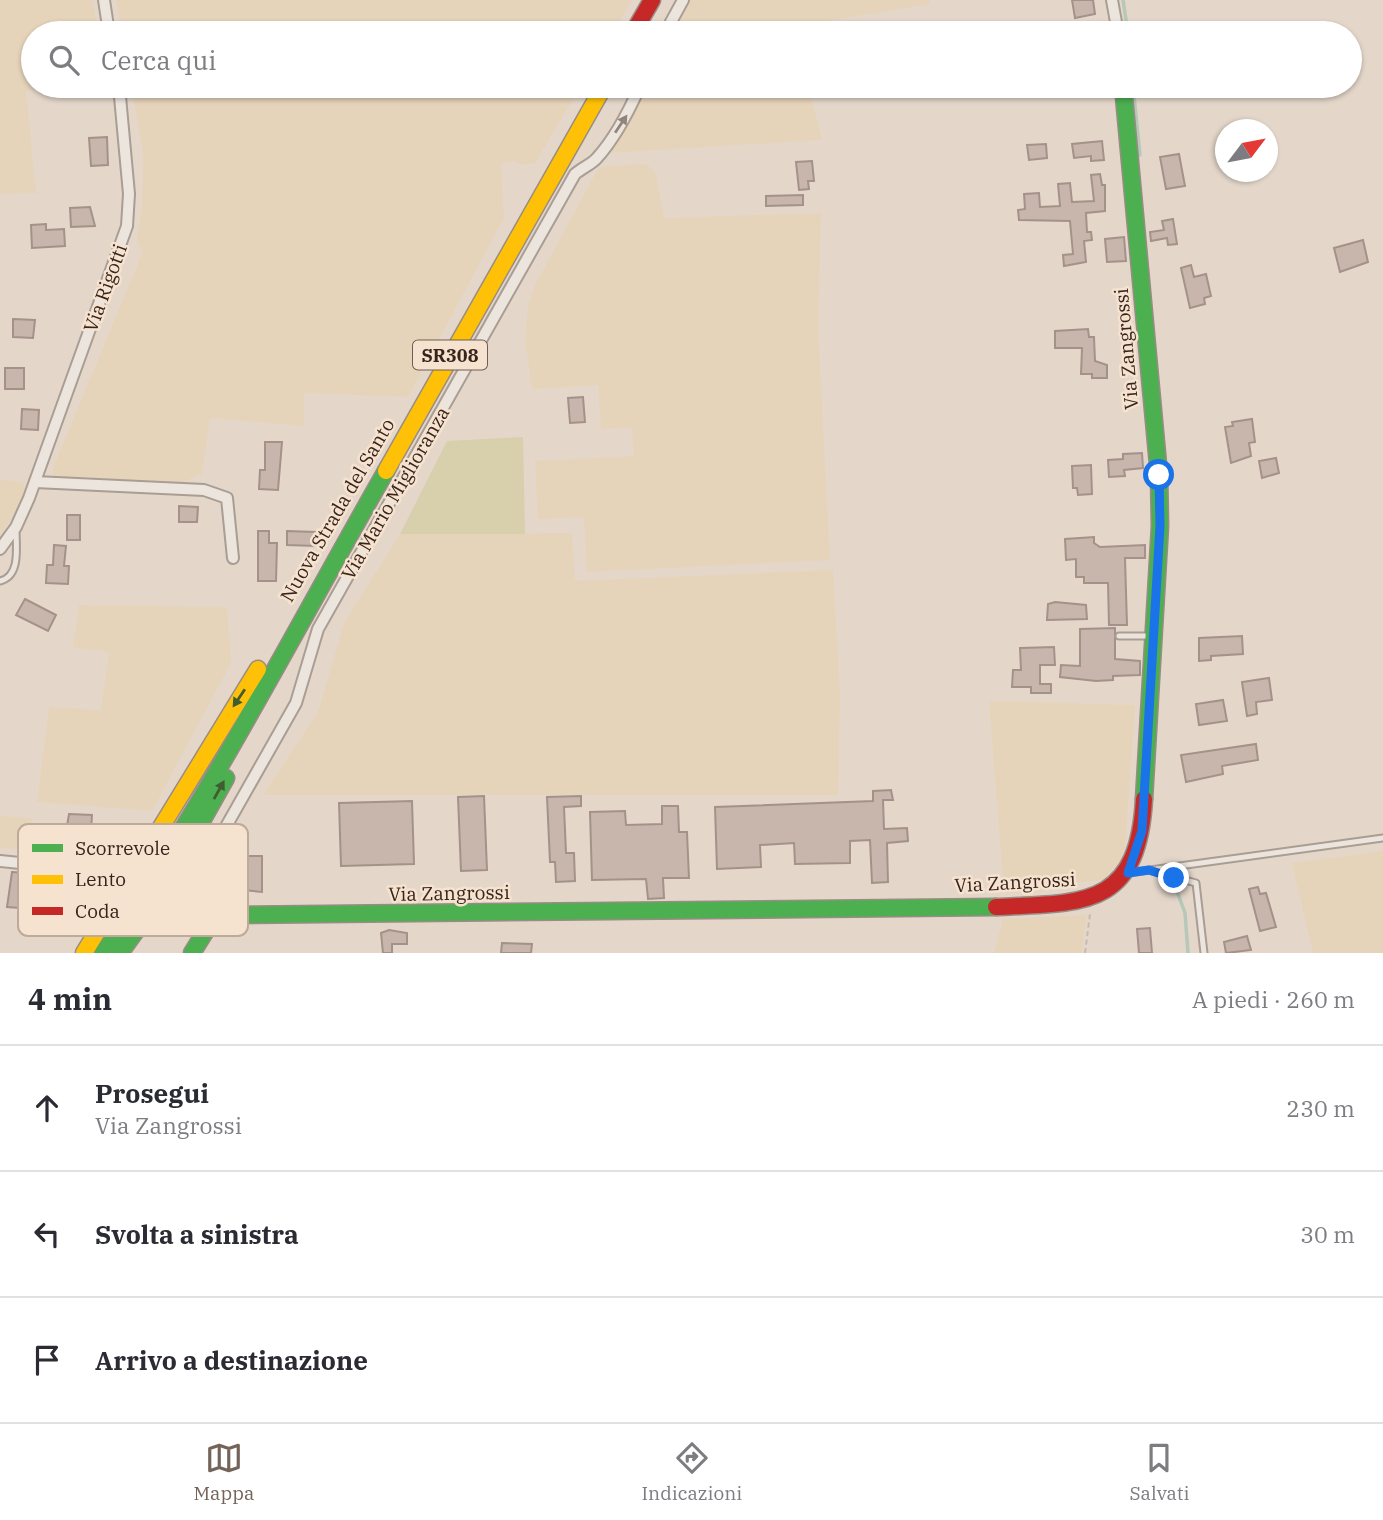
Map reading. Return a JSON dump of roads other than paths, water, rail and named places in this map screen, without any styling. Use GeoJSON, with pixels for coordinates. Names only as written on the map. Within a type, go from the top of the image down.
{"type":"FeatureCollection","features":[{"type":"Feature","properties":{"kind":"main road"},"geometry":{"type":"LineString","coordinates":[[641,21],[652,0]]}},
{"type":"Feature","properties":{"kind":"main road","name":"Nuova Strada del Santo"},"geometry":{"type":"LineString","coordinates":[[182,824],[597,98]]}},
{"type":"Feature","properties":{"kind":"main road","name":"Via Zangrossi"},"geometry":{"type":"LineString","coordinates":[[248,916],[998,907],[1090,899],[1109,891],[1128,873],[1142,831],[1159,475],[1124,98]]}},
{"type":"Feature","properties":{"kind":"main road"},"geometry":{"type":"LineString","coordinates":[[165,824],[223,722],[258,669],[296,625]]}},
{"type":"Feature","properties":{"kind":"main road"},"geometry":{"type":"LineString","coordinates":[[200,824],[277,688],[296,625]]}},
{"type":"Feature","properties":{"kind":"main road"},"geometry":{"type":"LineString","coordinates":[[84,953],[96,936]]}},
{"type":"Feature","properties":{"kind":"main road","name":"Nuova Strada del Santo"},"geometry":{"type":"LineString","coordinates":[[103,953],[114,936]]}},
{"type":"Feature","properties":{"kind":"main road"},"geometry":{"type":"LineString","coordinates":[[120,953],[132,936]]}},
{"type":"Feature","properties":{"kind":"main road"},"geometry":{"type":"LineString","coordinates":[[192,953],[201,936]]}},
{"type":"Feature","properties":{"kind":"street"},"geometry":{"type":"LineString","coordinates":[[104,0],[108,21]]}},
{"type":"Feature","properties":{"kind":"street"},"geometry":{"type":"LineString","coordinates":[[672,21],[683,0]]}},
{"type":"Feature","properties":{"kind":"street"},"geometry":{"type":"LineString","coordinates":[[1112,0],[1116,21]]}},
{"type":"Feature","properties":{"kind":"street","name":"Via Rigotti"},"geometry":{"type":"LineString","coordinates":[[0,549],[16,527],[35,482],[127,226],[129,194],[120,98]]}},
{"type":"Feature","properties":{"kind":"street","name":"Via Mario Miglioranza"},"geometry":{"type":"LineString","coordinates":[[228,824],[296,703],[318,629],[575,174],[586,164],[596,160],[628,113],[635,98]]}},
{"type":"Feature","properties":{"kind":"street"},"geometry":{"type":"LineString","coordinates":[[35,482],[204,490],[219,494],[228,498],[233,558]]}},
{"type":"Feature","properties":{"kind":"street"},"geometry":{"type":"LineString","coordinates":[[0,861],[18,863]]}},
{"type":"Feature","properties":{"kind":"lane"},"geometry":{"type":"LineString","coordinates":[[0,581],[5,580],[14,569],[16,527]]}},
{"type":"Feature","properties":{"kind":"lane"},"geometry":{"type":"LineString","coordinates":[[1119,636],[1153,636]]}},
{"type":"Feature","properties":{"kind":"lane"},"geometry":{"type":"LineString","coordinates":[[1128,873],[1383,838]]}},
{"type":"Feature","properties":{"kind":"lane"},"geometry":{"type":"LineString","coordinates":[[1149,870],[1195,883],[1204,953]]}},
{"type":"Feature","properties":{"kind":"waterway"},"geometry":{"type":"LineString","coordinates":[[1123,0],[1126,21]]}},
{"type":"Feature","properties":{"kind":"waterway"},"geometry":{"type":"LineString","coordinates":[[1134,98],[1140,155]]}},
{"type":"Feature","properties":{"kind":"waterway"},"geometry":{"type":"LineString","coordinates":[[1174,883],[1185,913],[1188,953]]}}]}
